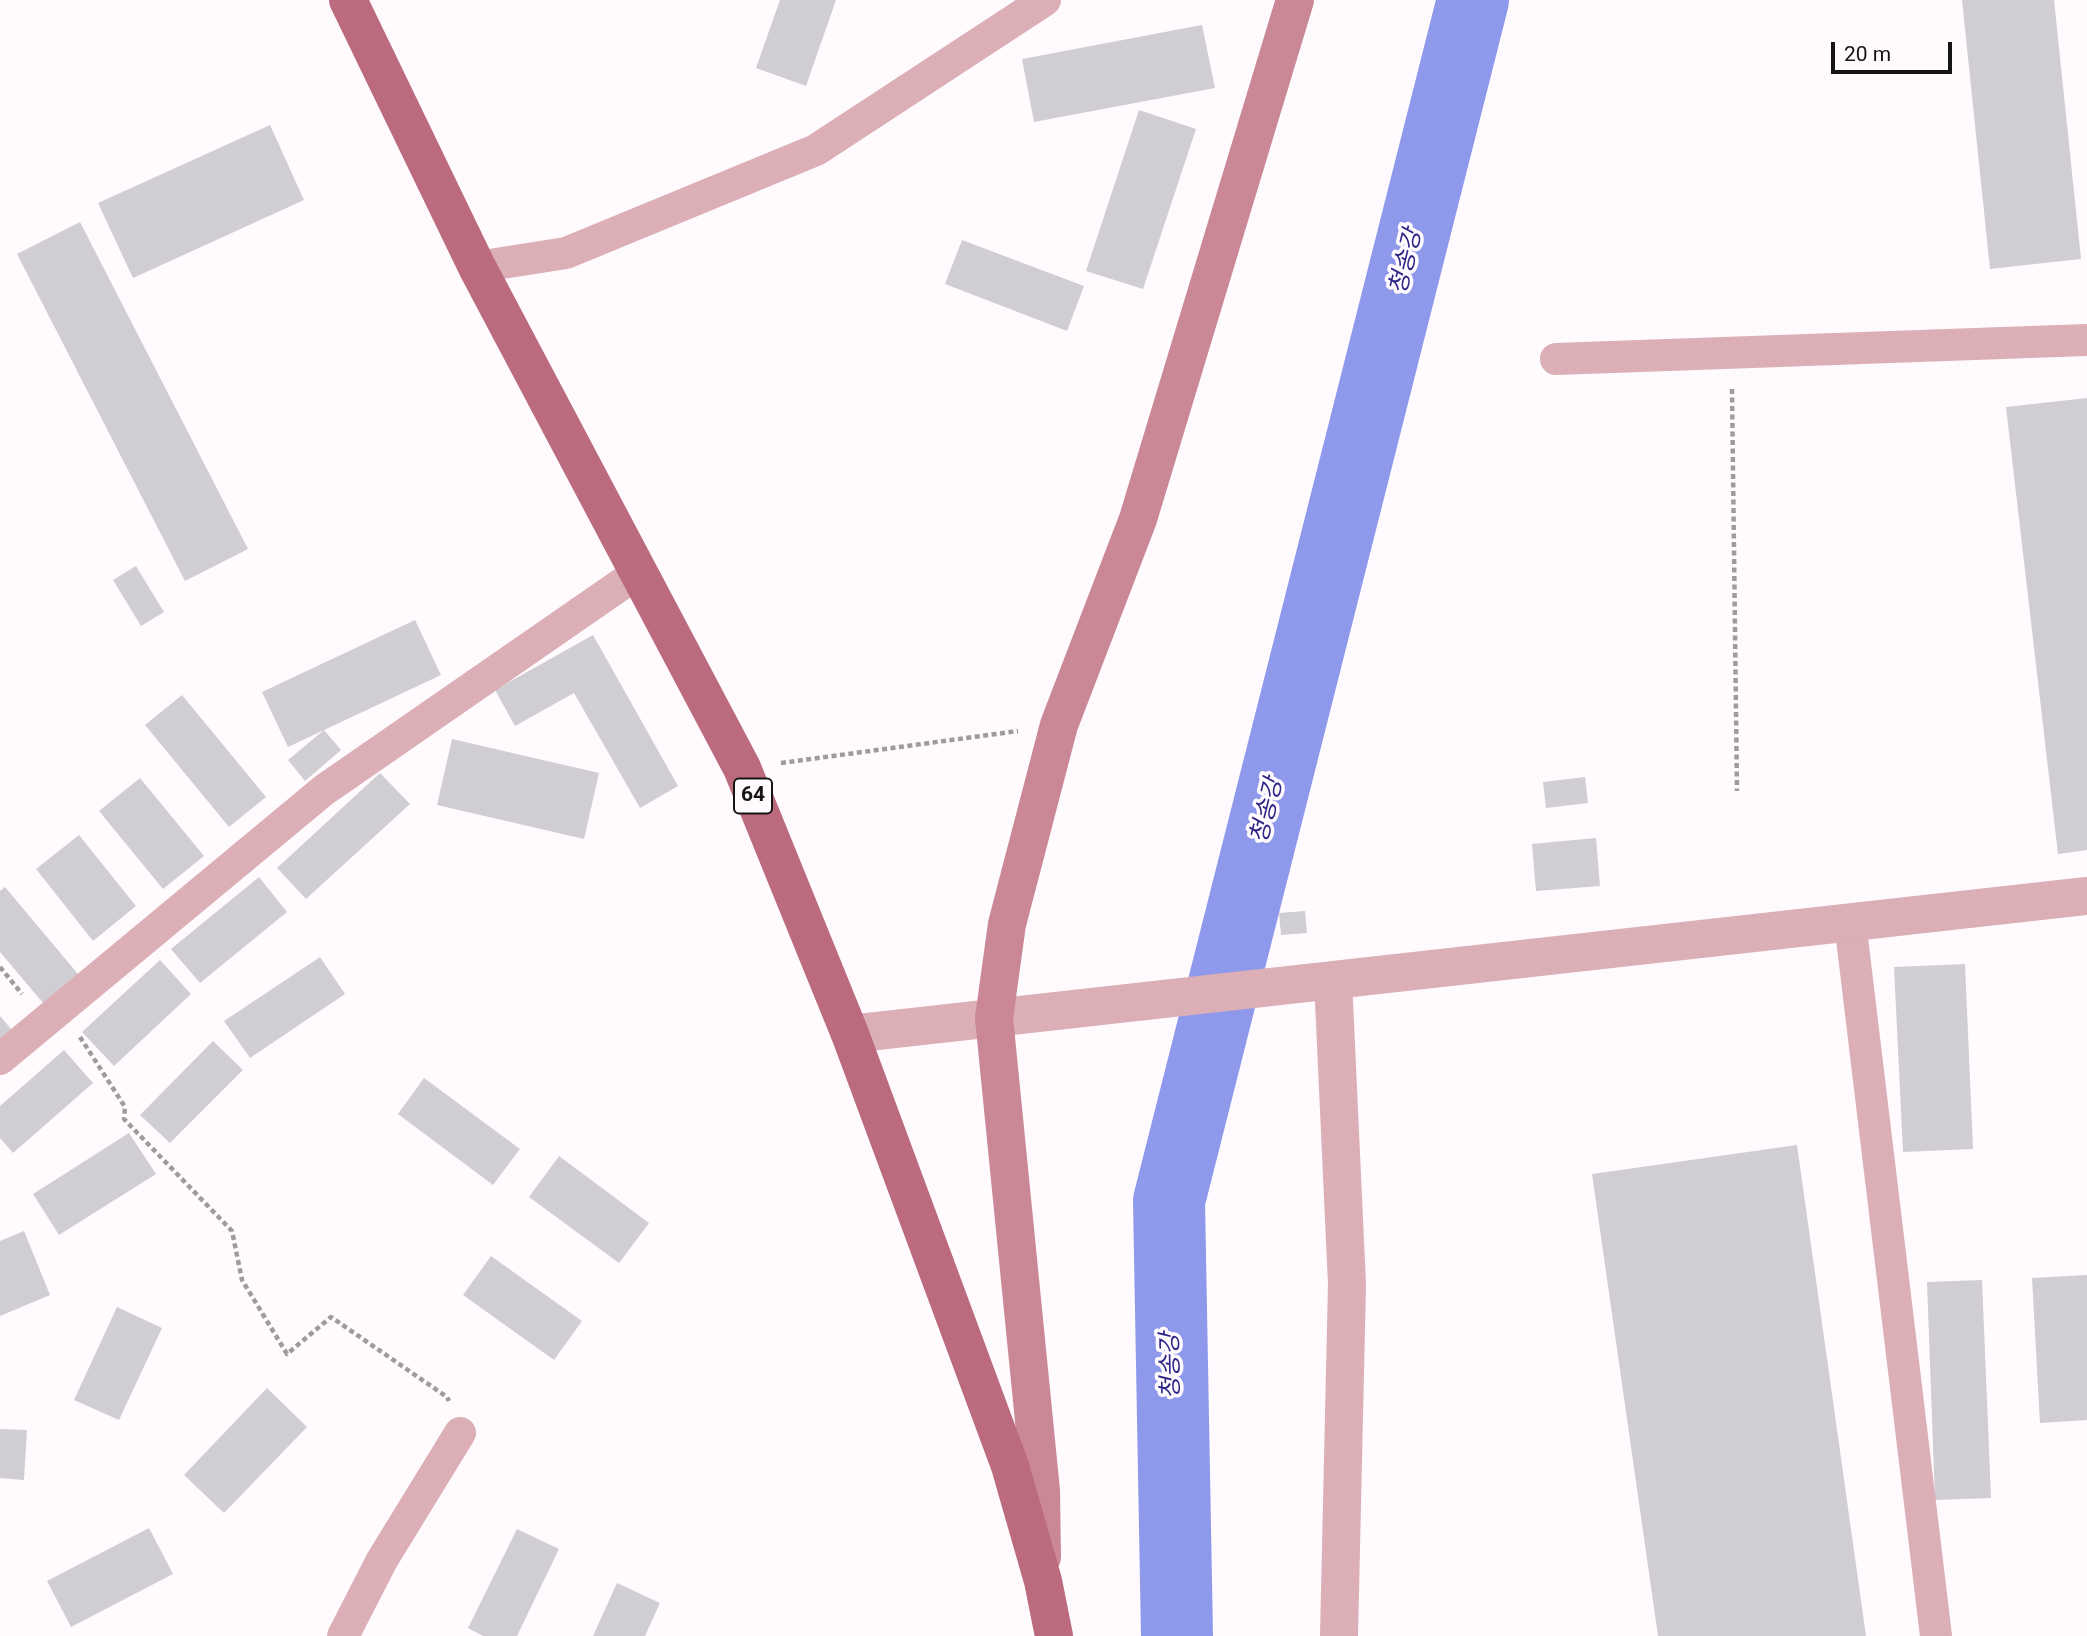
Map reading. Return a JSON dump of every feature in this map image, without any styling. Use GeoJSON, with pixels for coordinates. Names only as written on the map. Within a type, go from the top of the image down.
{"type":"FeatureCollection","features":[{"type":"Feature","properties":{"kind":"main road","name":"64"},"geometry":{"type":"LineString","coordinates":[[348,0],[477,267],[742,768],[850,1034],[1010,1466],[1043,1581],[1054,1636]]}},
{"type":"Feature","properties":{"kind":"main road"},"geometry":{"type":"LineString","coordinates":[[1043,1581],[1041,1491],[994,1018],[1007,924],[1059,725],[1138,519],[1295,0]]}},
{"type":"Feature","properties":{"kind":"street"},"geometry":{"type":"LineString","coordinates":[[477,267],[566,253],[816,150],[1045,0]]}},
{"type":"Feature","properties":{"kind":"street"},"geometry":{"type":"LineString","coordinates":[[1556,359],[2087,340]]}},
{"type":"Feature","properties":{"kind":"street"},"geometry":{"type":"LineString","coordinates":[[0,1059],[63,1010],[324,790],[639,572]]}},
{"type":"Feature","properties":{"kind":"street"},"geometry":{"type":"LineString","coordinates":[[850,1034],[2087,896]]}},
{"type":"Feature","properties":{"kind":"street"},"geometry":{"type":"LineString","coordinates":[[1850,922],[1936,1636]]}},
{"type":"Feature","properties":{"kind":"street"},"geometry":{"type":"LineString","coordinates":[[1333,980],[1347,1284],[1339,1636]]}},
{"type":"Feature","properties":{"kind":"street"},"geometry":{"type":"LineString","coordinates":[[343,1636],[383,1560],[460,1433]]}},
{"type":"Feature","properties":{"kind":"path"},"geometry":{"type":"LineString","coordinates":[[1731,353],[1737,791]]}},
{"type":"Feature","properties":{"kind":"path"},"geometry":{"type":"LineString","coordinates":[[742,768],[1059,725]]}},
{"type":"Feature","properties":{"kind":"path"},"geometry":{"type":"LineString","coordinates":[[63,1010],[125,1107],[124,1119],[232,1231],[242,1280],[287,1354],[331,1317],[447,1397],[460,1433]]}},
{"type":"Feature","properties":{"kind":"building"},"geometry":{"type":"Polygon","coordinates":[[[780,0],[836,0],[806,86],[756,68],[780,0]]]}},
{"type":"Feature","properties":{"kind":"building"},"geometry":{"type":"Polygon","coordinates":[[[1962,0],[2054,0],[2081,259],[1990,269],[1962,0]]]}},
{"type":"Feature","properties":{"kind":"building"},"geometry":{"type":"Polygon","coordinates":[[[1202,25],[1215,88],[1034,122],[1022,59],[1202,25]]]}},
{"type":"Feature","properties":{"kind":"building"},"geometry":{"type":"Polygon","coordinates":[[[1139,110],[1196,129],[1143,289],[1086,271],[1139,110]]]}},
{"type":"Feature","properties":{"kind":"building"},"geometry":{"type":"Polygon","coordinates":[[[270,125],[304,200],[133,278],[98,203],[270,125]]]}},
{"type":"Feature","properties":{"kind":"building"},"geometry":{"type":"Polygon","coordinates":[[[80,222],[248,549],[185,581],[17,254],[80,222]]]}},
{"type":"Feature","properties":{"kind":"building"},"geometry":{"type":"Polygon","coordinates":[[[962,240],[1084,286],[1067,331],[945,284],[962,240]]]}},
{"type":"Feature","properties":{"kind":"building"},"geometry":{"type":"Polygon","coordinates":[[[2087,398],[2087,850],[2058,854],[2006,407],[2087,398]]]}},
{"type":"Feature","properties":{"kind":"building"},"geometry":{"type":"Polygon","coordinates":[[[136,566],[164,612],[141,626],[113,580],[136,566]]]}},
{"type":"Feature","properties":{"kind":"building"},"geometry":{"type":"Polygon","coordinates":[[[415,620],[441,675],[288,747],[262,692],[415,620]]]}},
{"type":"Feature","properties":{"kind":"building"},"geometry":{"type":"Polygon","coordinates":[[[593,635],[678,786],[640,808],[574,693],[515,726],[495,690],[593,635]]]}},
{"type":"Feature","properties":{"kind":"building"},"geometry":{"type":"Polygon","coordinates":[[[182,695],[266,797],[229,827],[145,725],[182,695]]]}},
{"type":"Feature","properties":{"kind":"building"},"geometry":{"type":"Polygon","coordinates":[[[324,730],[341,750],[305,781],[288,760],[324,730]]]}},
{"type":"Feature","properties":{"kind":"building"},"geometry":{"type":"Polygon","coordinates":[[[452,739],[599,773],[584,839],[437,805],[452,739]]]}},
{"type":"Feature","properties":{"kind":"building"},"geometry":{"type":"Polygon","coordinates":[[[380,773],[410,804],[306,899],[277,868],[380,773]]]}},
{"type":"Feature","properties":{"kind":"building"},"geometry":{"type":"Polygon","coordinates":[[[1585,777],[1588,803],[1546,808],[1543,782],[1585,777]]]}},
{"type":"Feature","properties":{"kind":"building"},"geometry":{"type":"Polygon","coordinates":[[[140,778],[204,856],[163,889],[99,811],[140,778]]]}},
{"type":"Feature","properties":{"kind":"building"},"geometry":{"type":"Polygon","coordinates":[[[79,835],[136,906],[93,941],[36,869],[79,835]]]}},
{"type":"Feature","properties":{"kind":"building"},"geometry":{"type":"Polygon","coordinates":[[[1596,838],[1600,886],[1536,891],[1532,844],[1596,838]]]}},
{"type":"Feature","properties":{"kind":"building"},"geometry":{"type":"Polygon","coordinates":[[[259,877],[287,912],[200,983],[171,949],[259,877]]]}},
{"type":"Feature","properties":{"kind":"building"},"geometry":{"type":"Polygon","coordinates":[[[5,887],[78,974],[43,1003],[0,952],[0,891],[5,887]]]}},
{"type":"Feature","properties":{"kind":"building"},"geometry":{"type":"Polygon","coordinates":[[[1305,911],[1307,933],[1281,935],[1279,913],[1305,911]]]}},
{"type":"Feature","properties":{"kind":"building"},"geometry":{"type":"Polygon","coordinates":[[[320,957],[345,994],[250,1058],[224,1021],[320,957]]]}},
{"type":"Feature","properties":{"kind":"building"},"geometry":{"type":"Polygon","coordinates":[[[160,960],[191,994],[114,1066],[82,1032],[160,960]]]}},
{"type":"Feature","properties":{"kind":"building"},"geometry":{"type":"Polygon","coordinates":[[[1965,964],[1973,1149],[1903,1152],[1894,967],[1965,964]]]}},
{"type":"Feature","properties":{"kind":"building"},"geometry":{"type":"Polygon","coordinates":[[[0,1016],[12,1030],[0,1040],[0,1016]]]}},
{"type":"Feature","properties":{"kind":"building"},"geometry":{"type":"Polygon","coordinates":[[[213,1041],[243,1070],[170,1143],[140,1115],[213,1041]]]}},
{"type":"Feature","properties":{"kind":"building"},"geometry":{"type":"Polygon","coordinates":[[[64,1050],[93,1083],[13,1153],[0,1138],[0,1106],[64,1050]]]}},
{"type":"Feature","properties":{"kind":"building"},"geometry":{"type":"Polygon","coordinates":[[[424,1078],[520,1149],[493,1185],[398,1114],[424,1078]]]}},
{"type":"Feature","properties":{"kind":"building"},"geometry":{"type":"Polygon","coordinates":[[[129,1133],[156,1174],[59,1235],[33,1194],[129,1133]]]}},
{"type":"Feature","properties":{"kind":"building"},"geometry":{"type":"Polygon","coordinates":[[[1797,1145],[1866,1636],[1658,1636],[1592,1174],[1797,1145]]]}},
{"type":"Feature","properties":{"kind":"building"},"geometry":{"type":"Polygon","coordinates":[[[559,1156],[649,1223],[619,1263],[529,1197],[559,1156]]]}},
{"type":"Feature","properties":{"kind":"building"},"geometry":{"type":"Polygon","coordinates":[[[24,1231],[50,1295],[0,1316],[0,1241],[24,1231]]]}},
{"type":"Feature","properties":{"kind":"building"},"geometry":{"type":"Polygon","coordinates":[[[491,1256],[582,1321],[554,1360],[463,1295],[491,1256]]]}},
{"type":"Feature","properties":{"kind":"building"},"geometry":{"type":"Polygon","coordinates":[[[2087,1275],[2087,1420],[2040,1423],[2032,1278],[2087,1275]]]}},
{"type":"Feature","properties":{"kind":"building"},"geometry":{"type":"Polygon","coordinates":[[[1982,1280],[1991,1498],[1935,1500],[1927,1282],[1982,1280]]]}},
{"type":"Feature","properties":{"kind":"building"},"geometry":{"type":"Polygon","coordinates":[[[117,1307],[162,1328],[119,1420],[74,1400],[117,1307]]]}},
{"type":"Feature","properties":{"kind":"building"},"geometry":{"type":"Polygon","coordinates":[[[267,1388],[307,1427],[224,1513],[184,1475],[267,1388]]]}},
{"type":"Feature","properties":{"kind":"building"},"geometry":{"type":"Polygon","coordinates":[[[0,1429],[27,1430],[24,1480],[0,1478],[0,1429]]]}},
{"type":"Feature","properties":{"kind":"building"},"geometry":{"type":"Polygon","coordinates":[[[149,1528],[173,1574],[71,1627],[47,1581],[149,1528]]]}},
{"type":"Feature","properties":{"kind":"building"},"geometry":{"type":"Polygon","coordinates":[[[517,1529],[559,1549],[517,1636],[483,1636],[468,1628],[517,1529]]]}},
{"type":"Feature","properties":{"kind":"building"},"geometry":{"type":"Polygon","coordinates":[[[617,1583],[660,1603],[645,1636],[593,1636],[617,1583]]]}},
{"type":"Feature","properties":{"kind":"waterway","name":"청송강"},"geometry":{"type":"LineString","coordinates":[[1177,1636],[1169,1201],[1473,0]]}}]}
